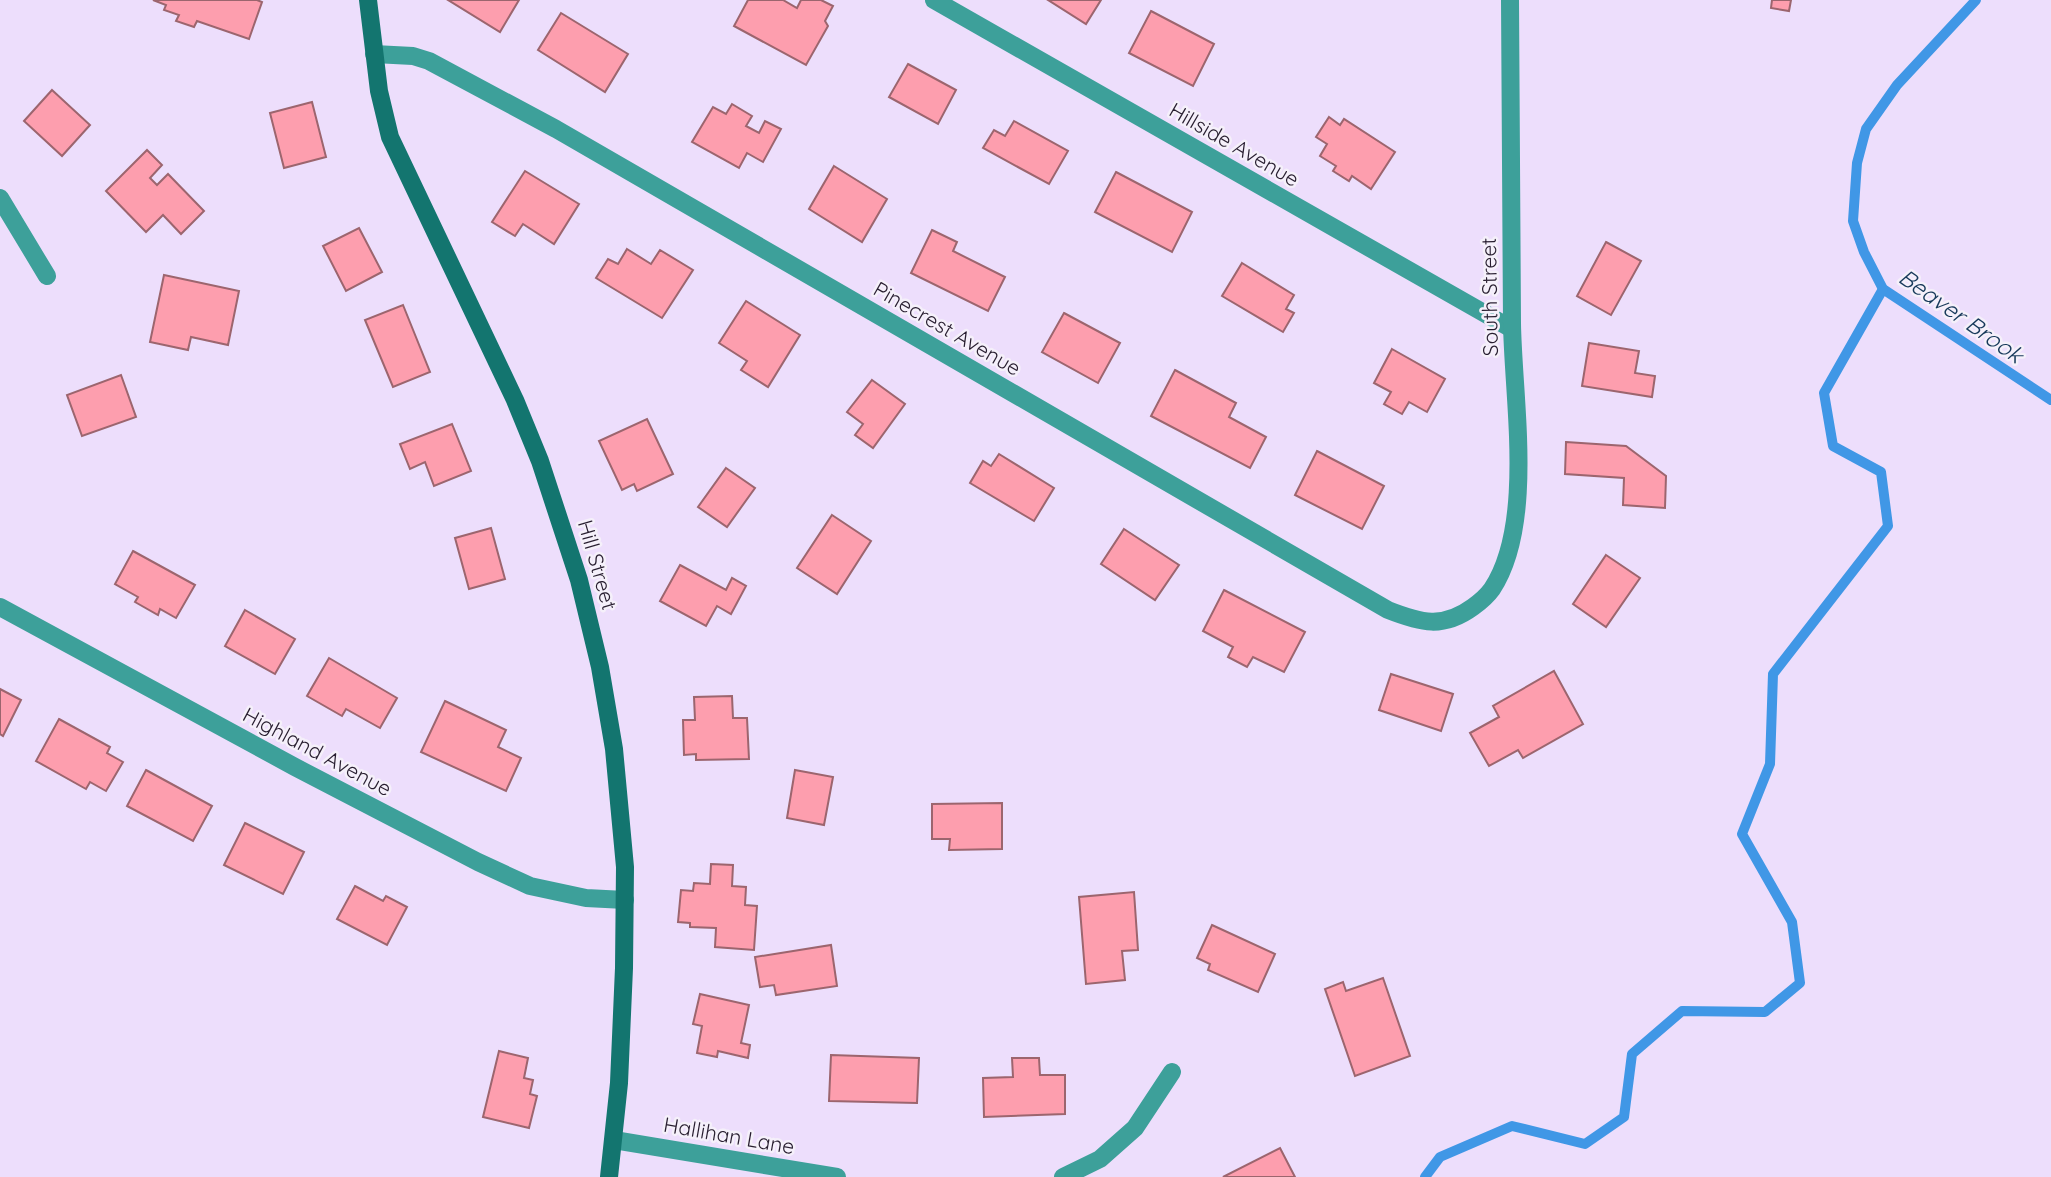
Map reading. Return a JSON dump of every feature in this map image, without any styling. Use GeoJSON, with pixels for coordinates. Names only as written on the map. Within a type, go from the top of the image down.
{"type":"FeatureCollection","features":[{"type":"Feature","properties":{"kind":"main road","name":"Hill Street"},"geometry":{"type":"LineString","coordinates":[[368,0],[379,91],[390,137],[515,400],[545,474],[579,580],[600,667],[614,749],[622,820],[625,900],[621,1058],[609,1177]]}},
{"type":"Feature","properties":{"kind":"street","name":"Hillside Avenue"},"geometry":{"type":"LineString","coordinates":[[934,0],[1512,329]]}},
{"type":"Feature","properties":{"kind":"street","name":"South Street"},"geometry":{"type":"LineString","coordinates":[[1492,589],[1511,545],[1518,504],[1512,329],[1510,0]]}},
{"type":"Feature","properties":{"kind":"street","name":"Pinecrest Avenue"},"geometry":{"type":"LineString","coordinates":[[374,54],[413,56],[429,61],[556,129],[1388,610],[1416,621],[1437,622],[1460,616],[1492,589]]}},
{"type":"Feature","properties":{"kind":"street"},"geometry":{"type":"LineString","coordinates":[[0,198],[47,276]]}},
{"type":"Feature","properties":{"kind":"street","name":"Highland Avenue"},"geometry":{"type":"LineString","coordinates":[[0,607],[295,767],[478,862],[541,889],[586,898],[625,900]]}},
{"type":"Feature","properties":{"kind":"street"},"geometry":{"type":"LineString","coordinates":[[1063,1177],[1100,1158],[1135,1128],[1172,1072]]}},
{"type":"Feature","properties":{"kind":"street","name":"Hallihan Lane"},"geometry":{"type":"LineString","coordinates":[[614,1140],[837,1177]]}},
{"type":"Feature","properties":{"kind":"building"},"geometry":{"type":"Polygon","coordinates":[[[153,0],[262,2],[249,39],[197,21],[194,27],[176,21],[179,15],[164,10],[166,5],[153,0]]]}},
{"type":"Feature","properties":{"kind":"building"},"geometry":{"type":"Polygon","coordinates":[[[448,0],[519,0],[500,32],[448,0]]]}},
{"type":"Feature","properties":{"kind":"building"},"geometry":{"type":"Polygon","coordinates":[[[748,0],[783,0],[797,8],[801,0],[821,0],[833,6],[825,21],[828,26],[806,65],[734,26],[748,0]]]}},
{"type":"Feature","properties":{"kind":"building"},"geometry":{"type":"Polygon","coordinates":[[[1048,0],[1101,0],[1086,24],[1048,0]]]}},
{"type":"Feature","properties":{"kind":"building"},"geometry":{"type":"Polygon","coordinates":[[[1772,0],[1791,0],[1789,11],[1771,8],[1772,0]]]}},
{"type":"Feature","properties":{"kind":"building"},"geometry":{"type":"Polygon","coordinates":[[[1151,11],[1214,44],[1193,86],[1129,53],[1151,11]]]}},
{"type":"Feature","properties":{"kind":"building"},"geometry":{"type":"Polygon","coordinates":[[[561,13],[628,54],[605,92],[538,50],[561,13]]]}},
{"type":"Feature","properties":{"kind":"building"},"geometry":{"type":"Polygon","coordinates":[[[908,64],[956,90],[938,124],[889,97],[908,64]]]}},
{"type":"Feature","properties":{"kind":"building"},"geometry":{"type":"Polygon","coordinates":[[[52,90],[90,125],[62,156],[24,121],[52,90]]]}},
{"type":"Feature","properties":{"kind":"building"},"geometry":{"type":"Polygon","coordinates":[[[312,102],[326,157],[284,168],[270,113],[312,102]]]}},
{"type":"Feature","properties":{"kind":"building"},"geometry":{"type":"Polygon","coordinates":[[[732,104],[752,116],[746,126],[759,133],[765,121],[781,129],[763,162],[747,153],[739,168],[692,142],[713,107],[726,114],[732,104]]]}},
{"type":"Feature","properties":{"kind":"building"},"geometry":{"type":"Polygon","coordinates":[[[1329,117],[1340,125],[1344,119],[1395,152],[1371,189],[1352,176],[1349,181],[1333,171],[1336,166],[1320,156],[1327,144],[1316,137],[1329,117]]]}},
{"type":"Feature","properties":{"kind":"building"},"geometry":{"type":"Polygon","coordinates":[[[1014,121],[1068,151],[1049,184],[983,148],[994,130],[1005,136],[1014,121]]]}},
{"type":"Feature","properties":{"kind":"building"},"geometry":{"type":"Polygon","coordinates":[[[147,150],[162,165],[150,178],[157,185],[168,174],[204,211],[181,234],[163,215],[146,232],[106,191],[147,150]]]}},
{"type":"Feature","properties":{"kind":"building"},"geometry":{"type":"Polygon","coordinates":[[[834,166],[887,199],[862,242],[809,209],[834,166]]]}},
{"type":"Feature","properties":{"kind":"building"},"geometry":{"type":"Polygon","coordinates":[[[525,171],[579,204],[554,244],[523,224],[515,236],[492,222],[525,171]]]}},
{"type":"Feature","properties":{"kind":"building"},"geometry":{"type":"Polygon","coordinates":[[[1116,172],[1192,212],[1172,252],[1095,212],[1116,172]]]}},
{"type":"Feature","properties":{"kind":"building"},"geometry":{"type":"Polygon","coordinates":[[[359,228],[382,272],[346,291],[323,246],[359,228]]]}},
{"type":"Feature","properties":{"kind":"building"},"geometry":{"type":"Polygon","coordinates":[[[932,230],[957,242],[953,251],[1005,277],[988,311],[911,273],[932,230]]]}},
{"type":"Feature","properties":{"kind":"building"},"geometry":{"type":"Polygon","coordinates":[[[1606,242],[1641,261],[1611,315],[1577,296],[1606,242]]]}},
{"type":"Feature","properties":{"kind":"building"},"geometry":{"type":"Polygon","coordinates":[[[627,249],[651,264],[660,250],[693,270],[662,318],[596,278],[608,259],[618,264],[627,249]]]}},
{"type":"Feature","properties":{"kind":"building"},"geometry":{"type":"Polygon","coordinates":[[[1242,263],[1294,295],[1286,309],[1294,313],[1283,332],[1222,296],[1242,263]]]}},
{"type":"Feature","properties":{"kind":"building"},"geometry":{"type":"Polygon","coordinates":[[[164,275],[239,291],[228,345],[191,337],[188,350],[150,342],[164,275]]]}},
{"type":"Feature","properties":{"kind":"building"},"geometry":{"type":"Polygon","coordinates":[[[746,301],[800,335],[768,387],[741,370],[747,361],[719,343],[746,301]]]}},
{"type":"Feature","properties":{"kind":"building"},"geometry":{"type":"Polygon","coordinates":[[[403,305],[430,372],[393,387],[365,320],[403,305]]]}},
{"type":"Feature","properties":{"kind":"building"},"geometry":{"type":"Polygon","coordinates":[[[1064,313],[1120,343],[1098,383],[1042,352],[1064,313]]]}},
{"type":"Feature","properties":{"kind":"building"},"geometry":{"type":"Polygon","coordinates":[[[1589,343],[1639,351],[1635,373],[1655,376],[1652,397],[1582,386],[1589,343]]]}},
{"type":"Feature","properties":{"kind":"building"},"geometry":{"type":"Polygon","coordinates":[[[1392,349],[1445,379],[1427,412],[1409,402],[1402,414],[1384,404],[1391,392],[1374,383],[1392,349]]]}},
{"type":"Feature","properties":{"kind":"building"},"geometry":{"type":"Polygon","coordinates":[[[1175,370],[1236,403],[1229,417],[1266,437],[1250,468],[1151,416],[1175,370]]]}},
{"type":"Feature","properties":{"kind":"building"},"geometry":{"type":"Polygon","coordinates":[[[121,375],[136,417],[82,436],[67,395],[121,375]]]}},
{"type":"Feature","properties":{"kind":"building"},"geometry":{"type":"Polygon","coordinates":[[[872,380],[905,404],[873,448],[855,435],[863,424],[847,412],[872,380]]]}},
{"type":"Feature","properties":{"kind":"building"},"geometry":{"type":"Polygon","coordinates":[[[647,419],[673,474],[637,491],[634,484],[622,490],[599,441],[647,419]]]}},
{"type":"Feature","properties":{"kind":"building"},"geometry":{"type":"Polygon","coordinates":[[[452,424],[471,471],[434,486],[425,462],[410,469],[400,444],[452,424]]]}},
{"type":"Feature","properties":{"kind":"building"},"geometry":{"type":"Polygon","coordinates":[[[1566,442],[1626,446],[1666,476],[1665,508],[1623,505],[1624,478],[1565,474],[1566,442]]]}},
{"type":"Feature","properties":{"kind":"building"},"geometry":{"type":"Polygon","coordinates":[[[1317,451],[1384,486],[1362,529],[1295,495],[1317,451]]]}},
{"type":"Feature","properties":{"kind":"building"},"geometry":{"type":"Polygon","coordinates":[[[999,454],[1054,488],[1034,521],[970,483],[983,461],[991,466],[999,454]]]}},
{"type":"Feature","properties":{"kind":"building"},"geometry":{"type":"Polygon","coordinates":[[[726,468],[755,488],[727,527],[698,507],[726,468]]]}},
{"type":"Feature","properties":{"kind":"building"},"geometry":{"type":"Polygon","coordinates":[[[832,515],[871,541],[837,594],[797,568],[832,515]]]}},
{"type":"Feature","properties":{"kind":"building"},"geometry":{"type":"Polygon","coordinates":[[[491,528],[505,579],[469,589],[455,538],[491,528]]]}},
{"type":"Feature","properties":{"kind":"building"},"geometry":{"type":"Polygon","coordinates":[[[1124,529],[1179,565],[1155,600],[1101,564],[1124,529]]]}},
{"type":"Feature","properties":{"kind":"building"},"geometry":{"type":"Polygon","coordinates":[[[133,551],[195,585],[176,618],[160,609],[158,615],[135,602],[138,597],[115,584],[133,551]]]}},
{"type":"Feature","properties":{"kind":"building"},"geometry":{"type":"Polygon","coordinates":[[[1606,555],[1640,578],[1606,627],[1573,604],[1606,555]]]}},
{"type":"Feature","properties":{"kind":"building"},"geometry":{"type":"Polygon","coordinates":[[[680,565],[726,590],[732,578],[746,586],[731,614],[717,606],[706,626],[660,601],[680,565]]]}},
{"type":"Feature","properties":{"kind":"building"},"geometry":{"type":"Polygon","coordinates":[[[1224,590],[1305,632],[1284,672],[1253,657],[1247,667],[1228,657],[1233,647],[1203,631],[1224,590]]]}},
{"type":"Feature","properties":{"kind":"building"},"geometry":{"type":"Polygon","coordinates":[[[245,610],[295,639],[275,674],[225,646],[245,610]]]}},
{"type":"Feature","properties":{"kind":"building"},"geometry":{"type":"Polygon","coordinates":[[[329,658],[397,698],[380,728],[346,709],[342,716],[307,696],[329,658]]]}},
{"type":"Feature","properties":{"kind":"building"},"geometry":{"type":"Polygon","coordinates":[[[1554,671],[1583,724],[1523,758],[1518,750],[1489,766],[1470,733],[1499,717],[1493,706],[1554,671]]]}},
{"type":"Feature","properties":{"kind":"building"},"geometry":{"type":"Polygon","coordinates":[[[1391,674],[1453,694],[1441,731],[1379,710],[1391,674]]]}},
{"type":"Feature","properties":{"kind":"building"},"geometry":{"type":"Polygon","coordinates":[[[0,689],[21,700],[3,736],[0,734],[0,689]]]}},
{"type":"Feature","properties":{"kind":"building"},"geometry":{"type":"Polygon","coordinates":[[[732,696],[733,718],[747,718],[749,759],[696,760],[696,754],[684,755],[683,720],[695,720],[694,697],[732,696]]]}},
{"type":"Feature","properties":{"kind":"building"},"geometry":{"type":"Polygon","coordinates":[[[445,701],[506,730],[498,747],[521,758],[506,791],[421,752],[445,701]]]}},
{"type":"Feature","properties":{"kind":"building"},"geometry":{"type":"Polygon","coordinates":[[[59,719],[110,747],[107,753],[123,762],[106,791],[90,782],[86,789],[36,761],[59,719]]]}},
{"type":"Feature","properties":{"kind":"building"},"geometry":{"type":"Polygon","coordinates":[[[146,770],[212,806],[193,841],[127,806],[146,770]]]}},
{"type":"Feature","properties":{"kind":"building"},"geometry":{"type":"Polygon","coordinates":[[[795,770],[833,777],[824,825],[787,818],[795,770]]]}},
{"type":"Feature","properties":{"kind":"building"},"geometry":{"type":"Polygon","coordinates":[[[1002,803],[1002,849],[949,850],[950,839],[932,839],[932,804],[1002,803]]]}},
{"type":"Feature","properties":{"kind":"building"},"geometry":{"type":"Polygon","coordinates":[[[245,823],[304,852],[283,894],[224,865],[245,823]]]}},
{"type":"Feature","properties":{"kind":"building"},"geometry":{"type":"Polygon","coordinates":[[[711,864],[733,865],[732,886],[746,887],[745,905],[757,906],[754,950],[715,947],[716,928],[690,927],[690,923],[678,922],[681,890],[693,891],[694,883],[710,884],[711,864]]]}},
{"type":"Feature","properties":{"kind":"building"},"geometry":{"type":"Polygon","coordinates":[[[355,886],[383,901],[386,896],[407,907],[387,945],[337,919],[355,886]]]}},
{"type":"Feature","properties":{"kind":"building"},"geometry":{"type":"Polygon","coordinates":[[[1134,892],[1138,950],[1122,951],[1125,980],[1086,984],[1079,897],[1134,892]]]}},
{"type":"Feature","properties":{"kind":"building"},"geometry":{"type":"Polygon","coordinates":[[[1212,925],[1275,954],[1258,992],[1208,970],[1210,964],[1197,958],[1212,925]]]}},
{"type":"Feature","properties":{"kind":"building"},"geometry":{"type":"Polygon","coordinates":[[[831,945],[837,986],[776,995],[774,985],[760,987],[755,957],[831,945]]]}},
{"type":"Feature","properties":{"kind":"building"},"geometry":{"type":"Polygon","coordinates":[[[1383,978],[1410,1056],[1355,1076],[1325,989],[1343,982],[1346,991],[1383,978]]]}},
{"type":"Feature","properties":{"kind":"building"},"geometry":{"type":"Polygon","coordinates":[[[700,994],[749,1005],[741,1043],[750,1045],[748,1058],[718,1051],[717,1057],[697,1053],[702,1026],[693,1024],[700,994]]]}},
{"type":"Feature","properties":{"kind":"building"},"geometry":{"type":"Polygon","coordinates":[[[499,1051],[528,1058],[524,1078],[533,1080],[530,1094],[537,1096],[529,1128],[483,1117],[499,1051]]]}},
{"type":"Feature","properties":{"kind":"building"},"geometry":{"type":"Polygon","coordinates":[[[831,1055],[919,1058],[917,1103],[829,1101],[831,1055]]]}},
{"type":"Feature","properties":{"kind":"building"},"geometry":{"type":"Polygon","coordinates":[[[1012,1058],[1039,1058],[1040,1075],[1065,1075],[1065,1114],[984,1117],[983,1078],[1013,1077],[1012,1058]]]}},
{"type":"Feature","properties":{"kind":"building"},"geometry":{"type":"Polygon","coordinates":[[[1280,1148],[1295,1177],[1223,1177],[1280,1148]]]}},
{"type":"Feature","properties":{"kind":"waterway","name":"Beaver Brook"},"geometry":{"type":"LineString","coordinates":[[1976,0],[1897,85],[1866,129],[1857,163],[1853,221],[1864,252],[1883,289],[2051,400]]}},
{"type":"Feature","properties":{"kind":"waterway"},"geometry":{"type":"LineString","coordinates":[[1425,1177],[1440,1157],[1512,1126],[1585,1144],[1624,1117],[1632,1054],[1682,1011],[1765,1012],[1800,983],[1792,922],[1742,834],[1770,764],[1773,674],[1888,526],[1881,472],[1833,446],[1824,393],[1883,289]]}}]}
